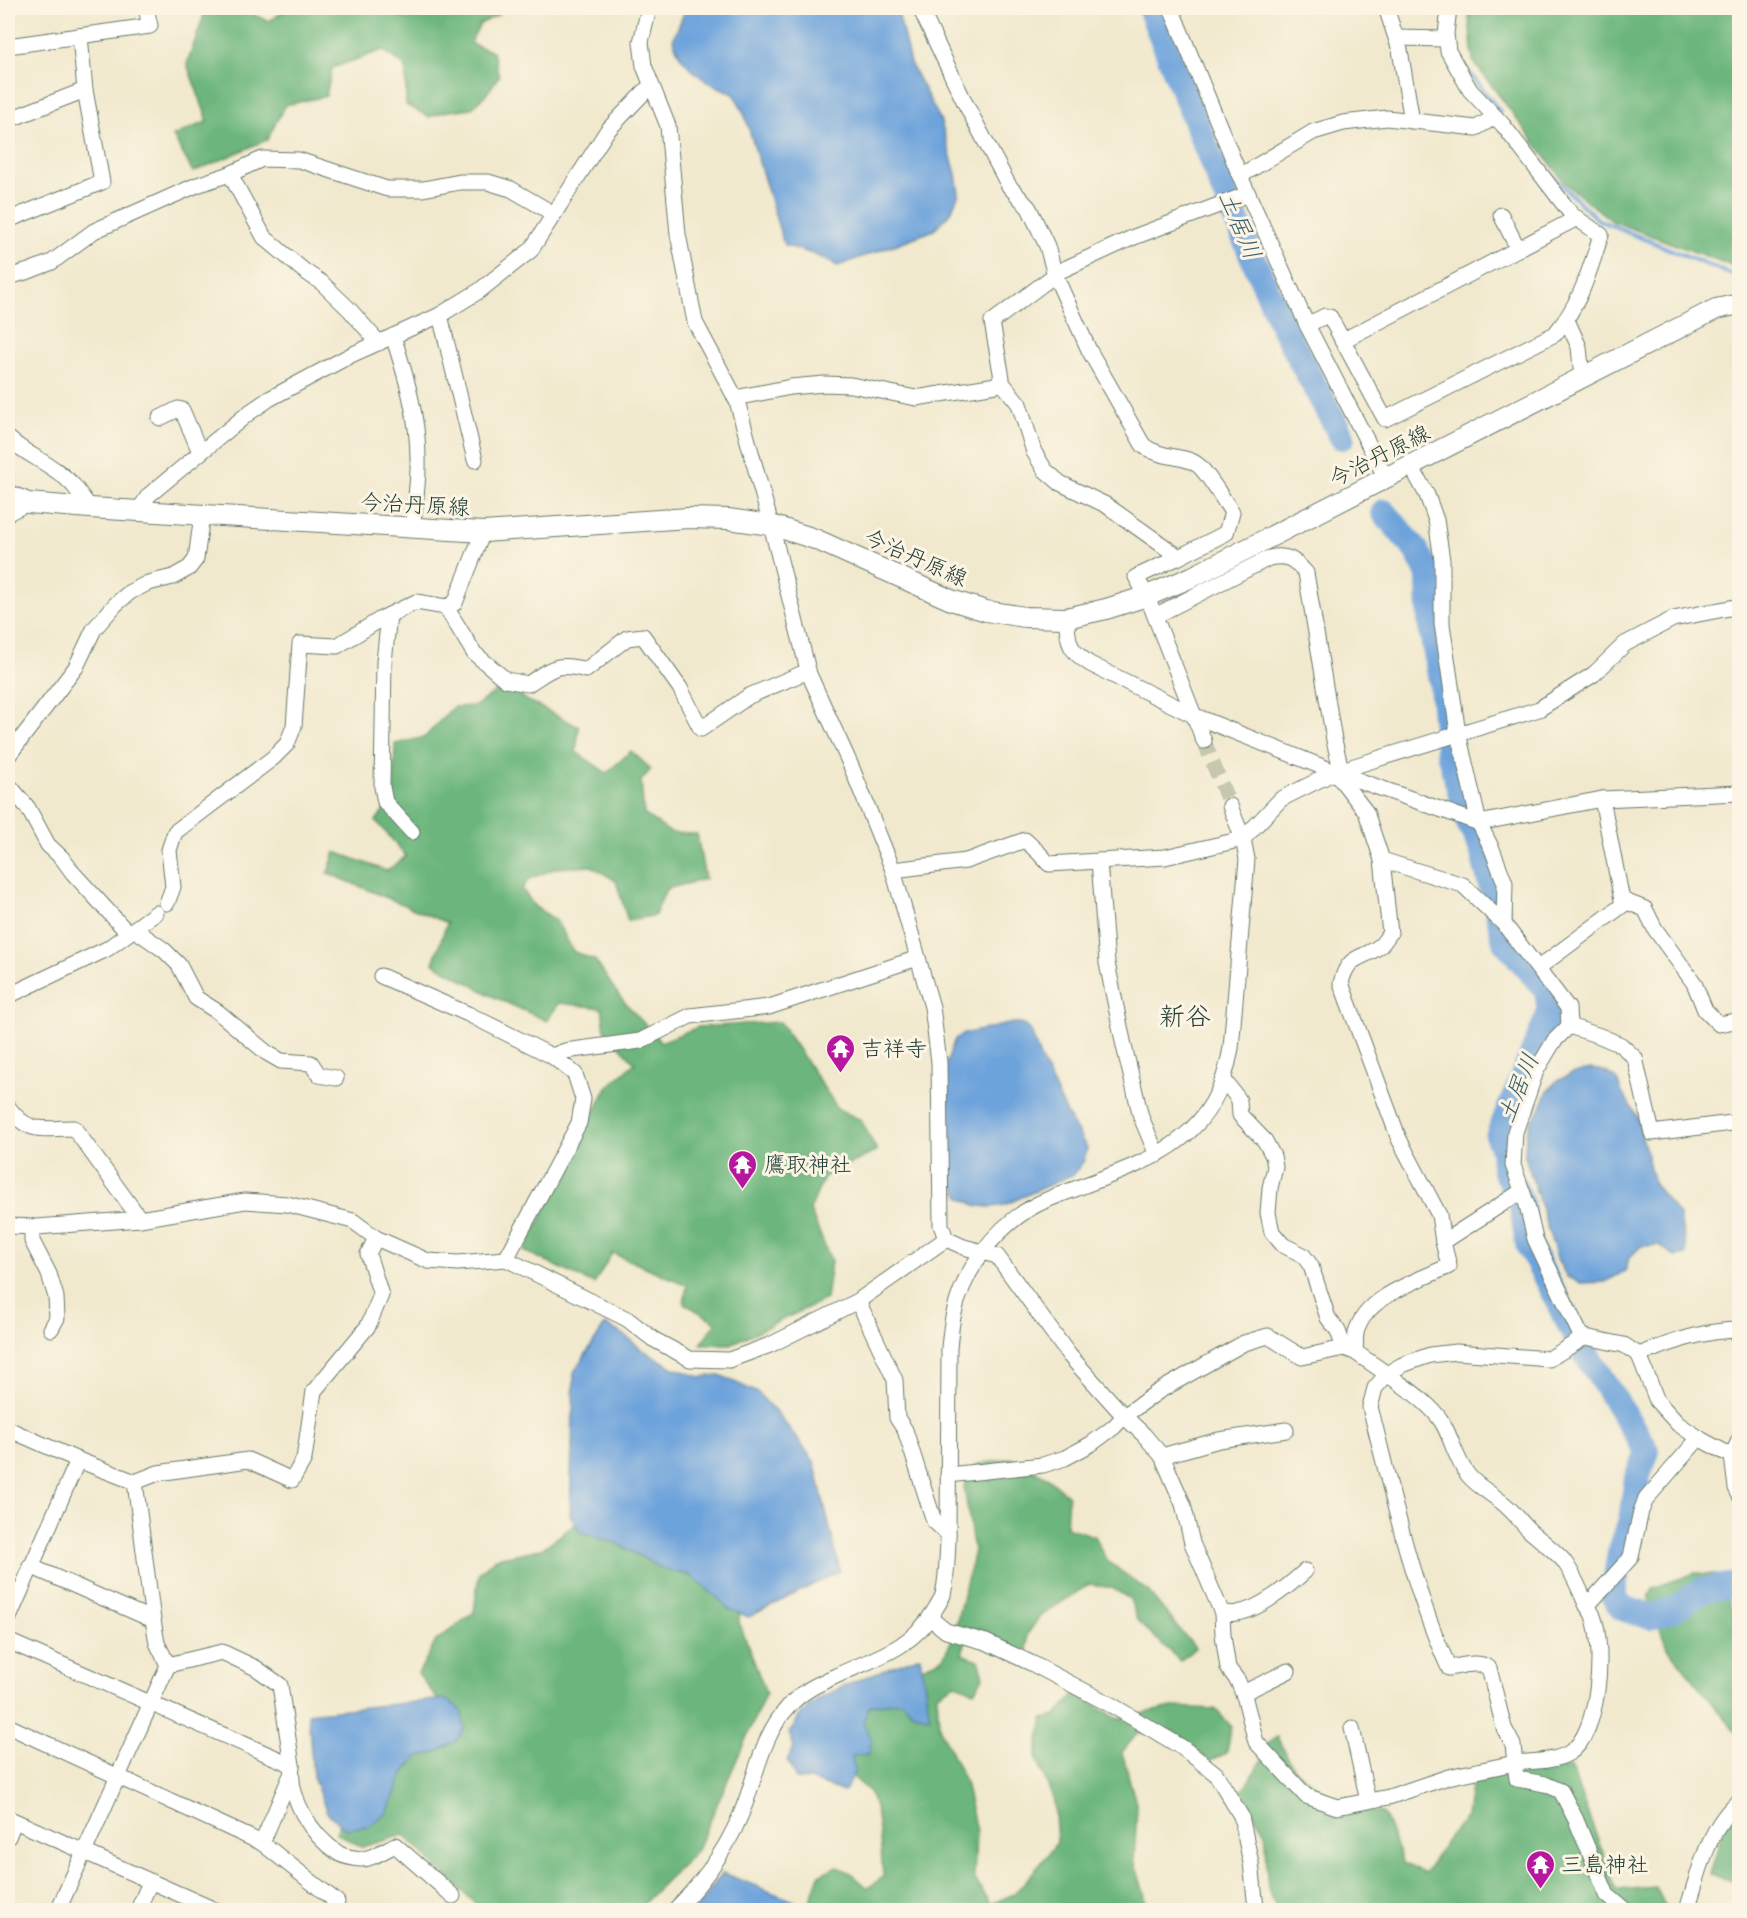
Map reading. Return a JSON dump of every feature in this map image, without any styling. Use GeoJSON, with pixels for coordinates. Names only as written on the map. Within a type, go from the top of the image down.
{"type":"FeatureCollection","features":[{"type":"Feature","properties":{"kind":"main road","name":"今治丹原線"},"geometry":{"type":"LineString","coordinates":[[8,495],[28,503],[138,512],[483,532],[688,518],[728,519],[771,525],[815,539],[919,587],[986,611],[1025,617],[1066,618],[1147,596],[1192,577],[1716,309],[1740,304]]}},
{"type":"Feature","properties":{"kind":"street"},"geometry":{"type":"LineString","coordinates":[[8,46],[150,26],[146,8]]}},
{"type":"Feature","properties":{"kind":"street"},"geometry":{"type":"LineString","coordinates":[[649,8],[640,42],[644,66],[668,126],[678,234],[695,322],[735,398],[771,525],[808,671],[851,766],[893,870],[932,1007],[939,1062],[941,1225],[946,1239],[982,1253],[997,1256],[1069,1355],[1162,1455],[1183,1504],[1192,1543],[1222,1613],[1228,1668],[1238,1681],[1243,1693],[1256,1742],[1306,1796],[1337,1807],[1389,1797],[1448,1778],[1515,1763],[1557,1758],[1570,1753],[1585,1736],[1591,1723],[1597,1692],[1599,1657],[1593,1615],[1574,1576],[1562,1559],[1469,1475],[1456,1454],[1442,1422],[1427,1404],[1350,1350],[1328,1317],[1311,1266],[1303,1255],[1283,1245],[1272,1232],[1268,1213],[1275,1167],[1273,1156],[1265,1141],[1239,1115],[1239,1100],[1224,1080]]}},
{"type":"Feature","properties":{"kind":"street"},"geometry":{"type":"LineString","coordinates":[[920,8],[964,102],[1009,186],[1029,208],[1047,246],[1055,275],[1089,350],[1143,445],[1152,453],[1199,465],[1232,512],[1226,533],[1136,577],[1147,596],[1204,741]]}},
{"type":"Feature","properties":{"kind":"street"},"geometry":{"type":"LineString","coordinates":[[1171,8],[1240,176],[1243,196],[1386,478]]}},
{"type":"Feature","properties":{"kind":"street"},"geometry":{"type":"LineString","coordinates":[[1386,8],[1400,50],[1412,121]]}},
{"type":"Feature","properties":{"kind":"street"},"geometry":{"type":"LineString","coordinates":[[1307,325],[1325,316],[1330,317],[1385,419],[1555,334],[1567,320],[1582,293],[1601,235],[1572,215],[1495,117],[1470,90],[1448,51],[1446,39],[1449,8]]}},
{"type":"Feature","properties":{"kind":"street"},"geometry":{"type":"LineString","coordinates":[[8,220],[102,182],[85,90],[80,36]]}},
{"type":"Feature","properties":{"kind":"street"},"geometry":{"type":"LineString","coordinates":[[1396,38],[1446,39]]}},
{"type":"Feature","properties":{"kind":"street"},"geometry":{"type":"LineString","coordinates":[[138,512],[148,495],[269,399],[351,355],[440,315],[480,291],[531,250],[607,131],[651,85]]}},
{"type":"Feature","properties":{"kind":"street"},"geometry":{"type":"LineString","coordinates":[[8,120],[85,90]]}},
{"type":"Feature","properties":{"kind":"street"},"geometry":{"type":"LineString","coordinates":[[1240,176],[1313,132],[1343,123],[1387,118],[1476,128],[1495,117]]}},
{"type":"Feature","properties":{"kind":"street"},"geometry":{"type":"LineString","coordinates":[[8,276],[52,262],[94,231],[262,159],[299,160],[387,189],[423,189],[460,182],[488,182],[511,189],[554,214]]}},
{"type":"Feature","properties":{"kind":"street"},"geometry":{"type":"LineString","coordinates":[[230,174],[264,237],[322,283],[349,309],[378,343]]}},
{"type":"Feature","properties":{"kind":"street"},"geometry":{"type":"LineString","coordinates":[[735,398],[791,387],[824,384],[851,385],[916,398],[996,386],[1002,378],[992,322],[1055,275],[1134,237],[1243,196]]}},
{"type":"Feature","properties":{"kind":"street"},"geometry":{"type":"LineString","coordinates":[[1501,215],[1518,249]]}},
{"type":"Feature","properties":{"kind":"street"},"geometry":{"type":"LineString","coordinates":[[1342,341],[1577,218]]}},
{"type":"Feature","properties":{"kind":"street"},"geometry":{"type":"LineString","coordinates":[[440,315],[475,460]]}},
{"type":"Feature","properties":{"kind":"street"},"geometry":{"type":"LineString","coordinates":[[1567,320],[1579,347],[1582,378]]}},
{"type":"Feature","properties":{"kind":"street"},"geometry":{"type":"LineString","coordinates":[[393,336],[403,366],[414,414],[418,458],[412,528]]}},
{"type":"Feature","properties":{"kind":"street"},"geometry":{"type":"LineString","coordinates":[[1000,380],[1019,404],[1034,452],[1045,470],[1060,483],[1106,505],[1179,557]]}},
{"type":"Feature","properties":{"kind":"street"},"geometry":{"type":"LineString","coordinates":[[160,418],[178,409],[182,410],[200,452]]}},
{"type":"Feature","properties":{"kind":"street"},"geometry":{"type":"LineString","coordinates":[[8,438],[17,447],[48,465],[72,484],[90,508]]}},
{"type":"Feature","properties":{"kind":"street"},"geometry":{"type":"LineString","coordinates":[[1411,466],[1427,495],[1436,520],[1442,560],[1442,624],[1458,733],[1479,824],[1492,849],[1505,883],[1504,924]]}},
{"type":"Feature","properties":{"kind":"street"},"geometry":{"type":"LineString","coordinates":[[8,513],[28,503]]}},
{"type":"Feature","properties":{"kind":"street"},"geometry":{"type":"LineString","coordinates":[[8,756],[76,667],[94,629],[116,604],[130,592],[148,583],[173,577],[189,568],[196,559],[202,515]]}},
{"type":"Feature","properties":{"kind":"street"},"geometry":{"type":"LineString","coordinates":[[8,996],[107,949],[161,908],[173,887],[169,850],[174,832],[273,758],[287,744],[294,726],[300,644],[337,646],[416,602],[446,607],[456,603],[483,532]]}},
{"type":"Feature","properties":{"kind":"street"},"geometry":{"type":"LineString","coordinates":[[1155,616],[1269,558],[1282,555],[1297,562],[1306,573],[1338,771],[1366,812],[1382,860],[1390,933],[1380,945],[1354,959],[1345,969],[1341,983],[1399,1139],[1439,1215],[1449,1266],[1387,1294],[1368,1310],[1356,1332],[1350,1350]]}},
{"type":"Feature","properties":{"kind":"street"},"geometry":{"type":"LineString","coordinates":[[893,870],[966,861],[1025,840],[1048,864],[1165,857],[1243,839],[1281,799],[1338,771],[1539,709],[1594,674],[1625,644],[1673,619],[1740,606]]}},
{"type":"Feature","properties":{"kind":"street"},"geometry":{"type":"LineString","coordinates":[[446,607],[474,653],[506,680],[528,684],[555,666],[586,670],[627,638],[644,636],[680,688],[701,729],[749,696],[808,671]]}},
{"type":"Feature","properties":{"kind":"street"},"geometry":{"type":"LineString","coordinates":[[389,615],[384,662],[382,787],[385,802],[412,832]]}},
{"type":"Feature","properties":{"kind":"street"},"geometry":{"type":"LineString","coordinates":[[1066,618],[1069,644],[1078,656],[1090,664],[1195,716],[1479,824],[1602,799],[1740,793]]}},
{"type":"Feature","properties":{"kind":"street"},"geometry":{"type":"LineString","coordinates":[[8,784],[28,808],[48,845],[131,931],[164,950],[179,965],[196,998],[218,1012],[267,1053],[281,1061],[311,1063],[319,1075],[336,1078]]}},
{"type":"Feature","properties":{"kind":"street"},"geometry":{"type":"LineString","coordinates":[[1602,799],[1622,900],[1645,909],[1655,929],[1694,983],[1705,1010],[1719,1024],[1740,1020]]}},
{"type":"Feature","properties":{"kind":"street"},"geometry":{"type":"LineString","coordinates":[[675,1911],[721,1855],[746,1801],[767,1738],[777,1720],[790,1705],[814,1686],[882,1656],[910,1640],[930,1618],[942,1597],[947,1570],[949,1348],[952,1318],[959,1293],[970,1270],[999,1233],[1034,1206],[1140,1164],[1175,1144],[1194,1128],[1209,1109],[1224,1080],[1231,1048],[1247,859],[1243,839],[1230,806]]}},
{"type":"Feature","properties":{"kind":"street"},"geometry":{"type":"LineString","coordinates":[[1382,860],[1463,885],[1504,924],[1568,1008],[1569,1026],[1554,1041],[1536,1071],[1515,1132],[1513,1165],[1535,1239],[1581,1336],[1624,1345],[1640,1355],[1657,1401],[1678,1424],[1732,1456]]}},
{"type":"Feature","properties":{"kind":"street"},"geometry":{"type":"LineString","coordinates":[[1099,861],[1107,963],[1119,1025],[1141,1117],[1157,1155]]}},
{"type":"Feature","properties":{"kind":"street"},"geometry":{"type":"LineString","coordinates":[[1538,968],[1627,902]]}},
{"type":"Feature","properties":{"kind":"street"},"geometry":{"type":"LineString","coordinates":[[552,1056],[565,1051],[640,1041],[690,1016],[768,1007],[918,958]]}},
{"type":"Feature","properties":{"kind":"street"},"geometry":{"type":"LineString","coordinates":[[381,976],[468,1014],[552,1056],[575,1074],[583,1099],[579,1123],[506,1258]]}},
{"type":"Feature","properties":{"kind":"street"},"geometry":{"type":"LineString","coordinates":[[1569,1026],[1621,1045],[1635,1058],[1652,1133],[1740,1122]]}},
{"type":"Feature","properties":{"kind":"street"},"geometry":{"type":"LineString","coordinates":[[8,1107],[18,1120],[30,1128],[74,1128],[140,1219]]}},
{"type":"Feature","properties":{"kind":"street"},"geometry":{"type":"LineString","coordinates":[[1443,1242],[1522,1191]]}},
{"type":"Feature","properties":{"kind":"street"},"geometry":{"type":"LineString","coordinates":[[8,1226],[32,1227],[140,1219],[245,1200],[287,1204],[353,1221],[376,1238],[428,1261],[458,1263],[506,1258],[627,1318],[653,1339],[690,1359],[729,1360],[770,1344],[858,1301],[946,1239]]}},
{"type":"Feature","properties":{"kind":"street"},"geometry":{"type":"LineString","coordinates":[[32,1227],[32,1241],[49,1274],[56,1297],[57,1318],[51,1329]]}},
{"type":"Feature","properties":{"kind":"street"},"geometry":{"type":"LineString","coordinates":[[8,1429],[135,1482],[158,1473],[248,1460],[292,1480],[304,1459],[314,1391],[368,1326],[381,1295],[368,1254],[376,1238]]}},
{"type":"Feature","properties":{"kind":"street"},"geometry":{"type":"LineString","coordinates":[[858,1301],[894,1380],[897,1418],[905,1430],[934,1521],[948,1534]]}},
{"type":"Feature","properties":{"kind":"street"},"geometry":{"type":"LineString","coordinates":[[1640,1355],[1682,1338],[1725,1330],[1740,1330]]}},
{"type":"Feature","properties":{"kind":"street"},"geometry":{"type":"LineString","coordinates":[[948,1475],[1043,1465],[1065,1458],[1114,1427],[1124,1416],[1159,1391],[1244,1343],[1268,1336],[1302,1357],[1350,1350]]}},
{"type":"Feature","properties":{"kind":"street"},"geometry":{"type":"LineString","coordinates":[[1584,1337],[1549,1359],[1456,1352],[1430,1355],[1402,1365],[1387,1374],[1375,1388],[1370,1407],[1412,1569],[1436,1640],[1449,1668],[1475,1664],[1483,1664],[1490,1668],[1504,1728],[1513,1745],[1517,1779],[1545,1784],[1561,1791],[1576,1820],[1607,1895],[1625,1911]]}},
{"type":"Feature","properties":{"kind":"street"},"geometry":{"type":"LineString","coordinates":[[1162,1455],[1219,1440],[1286,1430]]}},
{"type":"Feature","properties":{"kind":"street"},"geometry":{"type":"LineString","coordinates":[[1587,1606],[1631,1557],[1641,1511],[1646,1499],[1699,1438]]}},
{"type":"Feature","properties":{"kind":"street"},"geometry":{"type":"LineString","coordinates":[[1740,1438],[1732,1456],[1736,1488],[1740,1496]]}},
{"type":"Feature","properties":{"kind":"street"},"geometry":{"type":"LineString","coordinates":[[8,1620],[78,1460]]}},
{"type":"Feature","properties":{"kind":"street"},"geometry":{"type":"LineString","coordinates":[[58,1911],[168,1665],[157,1643],[135,1482]]}},
{"type":"Feature","properties":{"kind":"street"},"geometry":{"type":"LineString","coordinates":[[30,1566],[153,1620]]}},
{"type":"Feature","properties":{"kind":"street"},"geometry":{"type":"LineString","coordinates":[[1222,1613],[1237,1613],[1254,1607],[1292,1583],[1305,1571]]}},
{"type":"Feature","properties":{"kind":"street"},"geometry":{"type":"LineString","coordinates":[[930,1618],[946,1631],[986,1642],[1024,1659],[1113,1706],[1183,1748],[1216,1774],[1241,1815],[1258,1911]]}},
{"type":"Feature","properties":{"kind":"street"},"geometry":{"type":"LineString","coordinates":[[8,1641],[291,1771]]}},
{"type":"Feature","properties":{"kind":"street"},"geometry":{"type":"LineString","coordinates":[[168,1665],[222,1652],[256,1668],[280,1684],[291,1771],[301,1809],[314,1832],[339,1855],[363,1860],[395,1845],[453,1896]]}},
{"type":"Feature","properties":{"kind":"street"},"geometry":{"type":"LineString","coordinates":[[1243,1693],[1288,1671]]}},
{"type":"Feature","properties":{"kind":"street"},"geometry":{"type":"LineString","coordinates":[[8,1726],[262,1843],[334,1906]]}},
{"type":"Feature","properties":{"kind":"street"},"geometry":{"type":"LineString","coordinates":[[1352,1728],[1368,1801]]}},
{"type":"Feature","properties":{"kind":"street"},"geometry":{"type":"LineString","coordinates":[[262,1843],[291,1771]]}},
{"type":"Feature","properties":{"kind":"street"},"geometry":{"type":"LineString","coordinates":[[1687,1911],[1708,1846],[1728,1809],[1740,1800]]}},
{"type":"Feature","properties":{"kind":"street"},"geometry":{"type":"LineString","coordinates":[[8,1837],[11,1820],[215,1911]]}},
{"type":"Feature","properties":{"kind":"street"},"geometry":{"type":"LineString","coordinates":[[138,1911],[150,1882]]}},
{"type":"Feature","properties":{"kind":"green space"},"geometry":{"type":"Polygon","coordinates":[[[203,8],[239,8],[268,21],[290,8],[379,8],[410,20],[420,8],[502,8],[500,14],[480,24],[470,43],[493,52],[499,76],[488,92],[472,108],[443,112],[429,117],[406,105],[406,67],[383,50],[332,68],[326,96],[285,105],[267,140],[193,172],[173,136],[208,121],[187,64],[203,18],[203,8]]]}},
{"type":"Feature","properties":{"kind":"green space"},"geometry":{"type":"Polygon","coordinates":[[[1472,8],[1739,8],[1739,266],[1735,267],[1612,221],[1566,184],[1473,61],[1469,17],[1472,8]]]}},
{"type":"Feature","properties":{"kind":"green space"},"geometry":{"type":"Polygon","coordinates":[[[506,684],[528,701],[579,727],[576,752],[607,773],[631,751],[651,769],[641,781],[644,814],[671,833],[697,834],[705,879],[666,889],[655,915],[628,921],[616,881],[592,866],[556,868],[529,879],[522,889],[535,907],[556,920],[574,952],[595,960],[619,996],[661,1042],[698,1027],[780,1022],[838,1109],[861,1120],[877,1151],[824,1177],[810,1210],[831,1261],[826,1299],[731,1344],[701,1344],[716,1322],[684,1303],[687,1285],[612,1253],[594,1284],[524,1251],[607,1087],[635,1063],[605,1030],[602,1008],[559,1003],[547,1021],[494,997],[433,963],[447,923],[328,873],[335,852],[387,871],[406,856],[376,821],[393,798],[395,744],[425,737],[453,707],[475,706],[506,684]]]}},
{"type":"Feature","properties":{"kind":"green space"},"geometry":{"type":"Polygon","coordinates":[[[1010,1458],[1047,1477],[1068,1496],[1066,1527],[1094,1536],[1107,1561],[1148,1591],[1195,1648],[1180,1661],[1137,1620],[1130,1599],[1112,1588],[1089,1584],[1039,1617],[1027,1635],[1027,1651],[1009,1650],[982,1629],[969,1631],[962,1654],[979,1660],[984,1676],[974,1691],[955,1684],[937,1694],[939,1726],[965,1782],[976,1831],[974,1878],[991,1904],[1014,1894],[1057,1842],[1054,1801],[1036,1756],[1043,1719],[1056,1716],[1076,1693],[1118,1719],[1172,1707],[1215,1709],[1231,1726],[1227,1753],[1209,1761],[1174,1731],[1137,1734],[1122,1752],[1137,1807],[1134,1860],[1149,1910],[787,1910],[810,1901],[819,1875],[837,1866],[852,1874],[868,1888],[883,1877],[875,1807],[869,1792],[849,1772],[855,1720],[865,1698],[919,1668],[942,1659],[952,1640],[974,1551],[964,1486],[976,1465],[1010,1458]]]}},
{"type":"Feature","properties":{"kind":"green space"},"geometry":{"type":"Polygon","coordinates":[[[588,1515],[741,1589],[739,1622],[766,1693],[697,1850],[637,1910],[480,1910],[404,1835],[362,1847],[336,1833],[344,1815],[452,1718],[418,1674],[436,1641],[474,1612],[479,1573],[496,1558],[541,1549],[588,1515]]]}},
{"type":"Feature","properties":{"kind":"green space"},"geometry":{"type":"Polygon","coordinates":[[[1695,1573],[1712,1574],[1725,1579],[1736,1625],[1739,1625],[1739,1736],[1667,1647],[1649,1599],[1653,1588],[1695,1573]]]}},
{"type":"Feature","properties":{"kind":"green space"},"geometry":{"type":"Polygon","coordinates":[[[1277,1737],[1294,1769],[1345,1808],[1383,1813],[1403,1863],[1425,1873],[1449,1836],[1467,1817],[1472,1780],[1570,1766],[1617,1890],[1656,1887],[1667,1910],[1279,1910],[1273,1902],[1268,1884],[1264,1830],[1239,1795],[1261,1762],[1265,1745],[1277,1737]]]}},
{"type":"Feature","properties":{"kind":"green space"},"geometry":{"type":"Polygon","coordinates":[[[1739,1800],[1739,1882],[1710,1875],[1723,1829],[1739,1800]]]}},
{"type":"Feature","properties":{"kind":"water"},"geometry":{"type":"Polygon","coordinates":[[[686,8],[897,8],[910,63],[940,119],[956,174],[959,193],[951,212],[934,230],[838,266],[813,254],[784,245],[745,116],[734,94],[706,81],[691,69],[680,56],[673,40],[686,8]]]}},
{"type":"Feature","properties":{"kind":"water"},"geometry":{"type":"Polygon","coordinates":[[[1021,1023],[1031,1031],[1039,1055],[1068,1116],[1087,1148],[1084,1161],[1074,1174],[1002,1206],[975,1205],[961,1198],[951,1179],[943,1072],[955,1039],[964,1034],[1021,1023]]]}},
{"type":"Feature","properties":{"kind":"water"},"geometry":{"type":"Polygon","coordinates":[[[1591,1069],[1604,1071],[1616,1078],[1622,1093],[1637,1116],[1654,1184],[1679,1215],[1686,1255],[1676,1257],[1659,1245],[1641,1246],[1629,1258],[1625,1271],[1605,1282],[1581,1283],[1567,1277],[1558,1261],[1525,1156],[1526,1135],[1531,1121],[1540,1109],[1549,1089],[1557,1081],[1571,1074],[1591,1069]]]}},
{"type":"Feature","properties":{"kind":"water"},"geometry":{"type":"Polygon","coordinates":[[[605,1325],[623,1334],[641,1349],[674,1368],[700,1377],[720,1375],[758,1393],[782,1419],[814,1461],[840,1571],[749,1617],[728,1609],[692,1576],[661,1568],[616,1543],[580,1532],[570,1516],[574,1372],[605,1325]]]}},
{"type":"Feature","properties":{"kind":"water"},"geometry":{"type":"Polygon","coordinates":[[[920,1656],[930,1718],[912,1712],[902,1701],[870,1705],[863,1722],[872,1740],[869,1754],[852,1756],[855,1771],[844,1792],[811,1780],[796,1779],[787,1760],[794,1748],[789,1733],[802,1713],[812,1704],[840,1688],[920,1656]]]}},
{"type":"Feature","properties":{"kind":"water"},"geometry":{"type":"Polygon","coordinates":[[[445,1699],[461,1710],[465,1729],[455,1742],[437,1752],[417,1757],[403,1775],[387,1813],[369,1826],[345,1829],[327,1812],[313,1777],[308,1713],[445,1699]]]}},
{"type":"Feature","properties":{"kind":"water"},"geometry":{"type":"Polygon","coordinates":[[[723,1873],[814,1909],[695,1910],[723,1873]]]}},
{"type":"Feature","properties":{"kind":"waterway","name":"土居川"},"geometry":{"type":"LineString","coordinates":[[1150,8],[1223,189],[1284,329],[1342,437]]}},
{"type":"Feature","properties":{"kind":"waterway"},"geometry":{"type":"LineString","coordinates":[[1457,54],[1454,31],[1458,8]]}},
{"type":"Feature","properties":{"kind":"waterway"},"geometry":{"type":"LineString","coordinates":[[1466,69],[1500,112]]}},
{"type":"Feature","properties":{"kind":"waterway"},"geometry":{"type":"LineString","coordinates":[[1548,172],[1598,220],[1740,278]]}},
{"type":"Feature","properties":{"kind":"waterway","name":"土居川"},"geometry":{"type":"LineString","coordinates":[[1384,512],[1416,550],[1429,574],[1430,623],[1442,685],[1448,749],[1469,823],[1482,849],[1505,941],[1547,991],[1550,1012],[1498,1137],[1503,1149],[1504,1169],[1521,1201],[1528,1244],[1582,1348],[1647,1451],[1637,1478],[1631,1520],[1620,1553],[1613,1595],[1622,1608],[1651,1617],[1674,1609],[1702,1590],[1740,1584]]}},
{"type":"Feature","properties":{"kind":"tunnel"},"geometry":{"type":"LineString","coordinates":[[1204,741],[1230,806]]}},
{"type":"Feature","properties":{"kind":"place","name":"吉祥寺"},"geometry":{"type":"Point","coordinates":[840,1074]}},
{"type":"Feature","properties":{"kind":"place","name":"鷹取神社"},"geometry":{"type":"Point","coordinates":[743,1190]}},
{"type":"Feature","properties":{"kind":"place","name":"三島神社"},"geometry":{"type":"Point","coordinates":[1540,1890]}},
{"type":"Feature","properties":{"kind":"district","name":"新谷"},"geometry":{"type":"Point","coordinates":[1185,1016]}}]}
